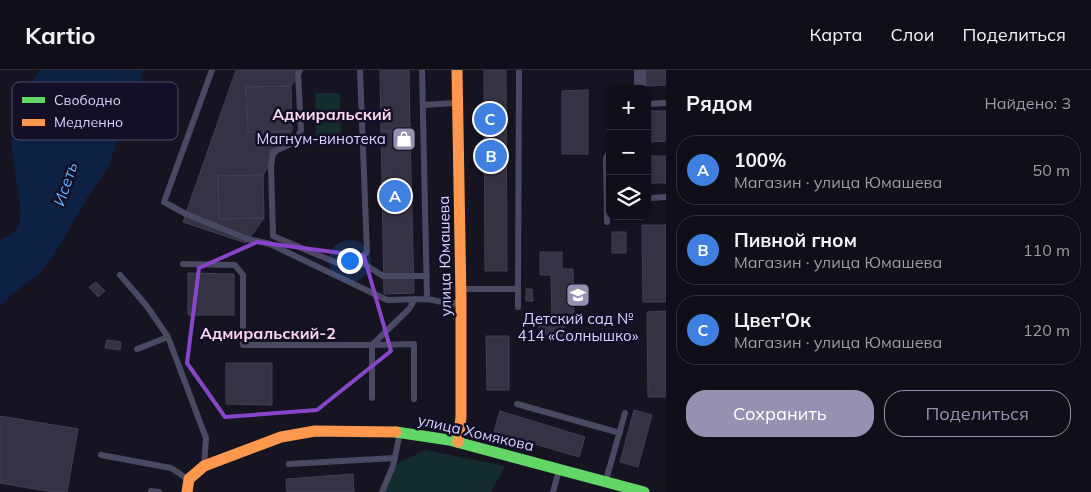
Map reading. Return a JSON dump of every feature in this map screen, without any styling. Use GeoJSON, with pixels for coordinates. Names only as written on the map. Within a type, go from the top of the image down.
{"type":"FeatureCollection","features":[{"type":"Feature","properties":{"kind":"street","name":"улица Юмашева"},"geometry":{"type":"LineString","coordinates":[[457,70],[461,416],[458,442]]}},
{"type":"Feature","properties":{"kind":"street"},"geometry":{"type":"LineString","coordinates":[[640,70],[640,85]]}},
{"type":"Feature","properties":{"kind":"street","name":"улица Хомякова"},"geometry":{"type":"LineString","coordinates":[[189,479],[204,466],[281,437],[306,433],[400,432],[458,442],[560,469],[608,484],[644,492]]}},
{"type":"Feature","properties":{"kind":"street"},"geometry":{"type":"LineString","coordinates":[[187,492],[189,479]]}},
{"type":"Feature","properties":{"kind":"lane"},"geometry":{"type":"LineString","coordinates":[[212,70],[164,202],[186,214],[248,239],[270,244],[387,300],[427,299],[453,304],[460,294],[518,289]]}},
{"type":"Feature","properties":{"kind":"lane"},"geometry":{"type":"LineString","coordinates":[[300,70],[298,74],[301,130],[295,142],[274,152],[271,166],[273,236],[342,265],[358,260],[367,252],[360,70]]}},
{"type":"Feature","properties":{"kind":"lane"},"geometry":{"type":"LineString","coordinates":[[422,70],[427,299]]}},
{"type":"Feature","properties":{"kind":"lane"},"geometry":{"type":"LineString","coordinates":[[518,307],[519,72]]}},
{"type":"Feature","properties":{"kind":"lane"},"geometry":{"type":"LineString","coordinates":[[423,105],[458,103]]}},
{"type":"Feature","properties":{"kind":"lane"},"geometry":{"type":"LineString","coordinates":[[651,104],[666,103]]}},
{"type":"Feature","properties":{"kind":"lane"},"geometry":{"type":"LineString","coordinates":[[606,175],[607,222]]}},
{"type":"Feature","properties":{"kind":"lane"},"geometry":{"type":"LineString","coordinates":[[651,198],[666,197]]}},
{"type":"Feature","properties":{"kind":"lane"},"geometry":{"type":"LineString","coordinates":[[358,260],[383,276],[427,276]]}},
{"type":"Feature","properties":{"kind":"lane"},"geometry":{"type":"LineString","coordinates":[[183,264],[235,265],[242,275],[242,345],[414,344],[414,399]]}},
{"type":"Feature","properties":{"kind":"lane"},"geometry":{"type":"LineString","coordinates":[[120,274],[146,305],[168,337],[206,438],[204,466]]}},
{"type":"Feature","properties":{"kind":"lane"},"geometry":{"type":"LineString","coordinates":[[372,398],[372,344],[409,309],[415,300]]}},
{"type":"Feature","properties":{"kind":"lane"},"geometry":{"type":"LineString","coordinates":[[137,349],[168,337]]}},
{"type":"Feature","properties":{"kind":"lane"},"geometry":{"type":"LineString","coordinates":[[517,404],[620,433]]}},
{"type":"Feature","properties":{"kind":"lane"},"geometry":{"type":"LineString","coordinates":[[608,484],[625,413]]}},
{"type":"Feature","properties":{"kind":"lane"},"geometry":{"type":"LineString","coordinates":[[382,492],[394,458],[400,432]]}},
{"type":"Feature","properties":{"kind":"lane"},"geometry":{"type":"LineString","coordinates":[[101,455],[171,468],[189,479]]}},
{"type":"Feature","properties":{"kind":"lane"},"geometry":{"type":"LineString","coordinates":[[289,464],[394,458]]}},
{"type":"Feature","properties":{"kind":"lane"},"geometry":{"type":"LineString","coordinates":[[553,492],[560,469]]}},
{"type":"Feature","properties":{"kind":"lane"},"geometry":{"type":"LineString","coordinates":[[151,491],[159,492]]}},
{"type":"Feature","properties":{"kind":"highlighted area"},"geometry":{"type":"Polygon","coordinates":[[[257,242],[364,256],[391,351],[317,410],[225,417],[187,363],[199,268],[257,242]]]}},
{"type":"Feature","properties":{"kind":"green space"},"geometry":{"type":"Polygon","coordinates":[[[315,93],[340,93],[341,139],[316,139],[315,93]]]}},
{"type":"Feature","properties":{"kind":"green space"},"geometry":{"type":"Polygon","coordinates":[[[425,450],[505,466],[491,492],[384,492],[393,466],[425,450]]]}},
{"type":"Feature","properties":{"kind":"water","name":"Исеть"},"geometry":{"type":"Polygon","coordinates":[[[39,70],[143,70],[139,82],[32,82],[39,70]]]}},
{"type":"Feature","properties":{"kind":"water","name":"Исеть"},"geometry":{"type":"Polygon","coordinates":[[[118,140],[108,167],[87,198],[53,257],[38,275],[11,295],[0,307],[0,240],[14,231],[18,226],[20,218],[12,141],[118,140]]]}},
{"type":"Feature","properties":{"kind":"building"},"geometry":{"type":"Polygon","coordinates":[[[236,70],[302,70],[291,86],[246,87],[248,132],[292,131],[263,175],[218,176],[219,219],[264,218],[246,243],[183,222],[236,70]]]}},
{"type":"Feature","properties":{"kind":"building"},"geometry":{"type":"Polygon","coordinates":[[[380,70],[409,70],[410,132],[381,131],[380,70]]]}},
{"type":"Feature","properties":{"kind":"building"},"geometry":{"type":"Polygon","coordinates":[[[484,70],[506,70],[507,271],[485,271],[484,70]]]}},
{"type":"Feature","properties":{"kind":"building"},"geometry":{"type":"Polygon","coordinates":[[[646,70],[666,70],[666,85],[646,85],[646,70]]]}},
{"type":"Feature","properties":{"kind":"building"},"geometry":{"type":"Polygon","coordinates":[[[291,86],[292,131],[248,132],[246,87],[291,86]]]}},
{"type":"Feature","properties":{"kind":"building"},"geometry":{"type":"Polygon","coordinates":[[[588,90],[588,154],[562,154],[562,91],[588,90]]]}},
{"type":"Feature","properties":{"kind":"building"},"geometry":{"type":"Polygon","coordinates":[[[651,111],[666,111],[666,141],[651,142],[651,111]]]}},
{"type":"Feature","properties":{"kind":"building"},"geometry":{"type":"Polygon","coordinates":[[[381,131],[410,132],[414,293],[384,294],[381,131]]]}},
{"type":"Feature","properties":{"kind":"building"},"geometry":{"type":"Polygon","coordinates":[[[651,156],[666,156],[666,183],[651,183],[651,156]]]}},
{"type":"Feature","properties":{"kind":"building"},"geometry":{"type":"Polygon","coordinates":[[[263,175],[264,218],[219,219],[218,176],[263,175]]]}},
{"type":"Feature","properties":{"kind":"building"},"geometry":{"type":"Polygon","coordinates":[[[642,225],[666,225],[666,302],[643,302],[642,225]]]}},
{"type":"Feature","properties":{"kind":"building"},"geometry":{"type":"Polygon","coordinates":[[[612,232],[626,232],[626,253],[612,253],[612,232]]]}},
{"type":"Feature","properties":{"kind":"building"},"geometry":{"type":"Polygon","coordinates":[[[540,252],[562,252],[562,269],[573,269],[574,321],[564,322],[565,338],[539,339],[539,317],[552,317],[551,275],[540,275],[540,252]]]}},
{"type":"Feature","properties":{"kind":"building"},"geometry":{"type":"Polygon","coordinates":[[[188,273],[234,274],[234,315],[188,315],[188,273]]]}},
{"type":"Feature","properties":{"kind":"building"},"geometry":{"type":"Polygon","coordinates":[[[96,282],[105,291],[98,297],[89,287],[96,282]]]}},
{"type":"Feature","properties":{"kind":"building"},"geometry":{"type":"Polygon","coordinates":[[[526,289],[532,289],[533,301],[526,301],[526,289]]]}},
{"type":"Feature","properties":{"kind":"building"},"geometry":{"type":"Polygon","coordinates":[[[666,311],[666,397],[648,397],[647,312],[666,311]]]}},
{"type":"Feature","properties":{"kind":"building"},"geometry":{"type":"Polygon","coordinates":[[[486,336],[509,336],[509,390],[487,390],[486,336]]]}},
{"type":"Feature","properties":{"kind":"building"},"geometry":{"type":"Polygon","coordinates":[[[107,340],[121,342],[120,350],[105,348],[107,340]]]}},
{"type":"Feature","properties":{"kind":"building"},"geometry":{"type":"Polygon","coordinates":[[[226,363],[272,363],[272,405],[226,404],[226,363]]]}},
{"type":"Feature","properties":{"kind":"building"},"geometry":{"type":"Polygon","coordinates":[[[634,410],[652,415],[638,467],[620,462],[634,410]]]}},
{"type":"Feature","properties":{"kind":"building"},"geometry":{"type":"Polygon","coordinates":[[[500,411],[585,437],[579,457],[494,432],[500,411]]]}},
{"type":"Feature","properties":{"kind":"building"},"geometry":{"type":"Polygon","coordinates":[[[0,416],[78,429],[67,492],[52,492],[0,483],[0,416]]]}},
{"type":"Feature","properties":{"kind":"building"},"geometry":{"type":"Polygon","coordinates":[[[353,474],[354,492],[287,492],[286,479],[353,474]]]}},
{"type":"Feature","properties":{"kind":"traffic: fast"},"geometry":{"type":"LineString","coordinates":[[396,432],[449,440],[644,492]]}},
{"type":"Feature","properties":{"kind":"traffic: slow"},"geometry":{"type":"LineString","coordinates":[[457,70],[461,299],[461,417],[458,442]]}},
{"type":"Feature","properties":{"kind":"traffic: slow"},"geometry":{"type":"LineString","coordinates":[[187,492],[189,479],[204,466],[281,437],[315,431],[396,432]]}},
{"type":"Feature","properties":{"kind":"place","name":"Цвет'Ок"},"geometry":{"type":"Point","coordinates":[490,119]}},
{"type":"Feature","properties":{"kind":"place","name":"Магнум-винотека"},"geometry":{"type":"Point","coordinates":[404,139]}},
{"type":"Feature","properties":{"kind":"place","name":"Пивной гном"},"geometry":{"type":"Point","coordinates":[491,156]}},
{"type":"Feature","properties":{"kind":"place","name":"100%"},"geometry":{"type":"Point","coordinates":[395,196]}},
{"type":"Feature","properties":{"kind":"place","name":"Детский сад № 414 «Солнышко»"},"geometry":{"type":"Point","coordinates":[578,295]}},
{"type":"Feature","properties":{"kind":"district","name":"Адмиральский"},"geometry":{"type":"Point","coordinates":[332,114]}},
{"type":"Feature","properties":{"kind":"district","name":"Адмиральский-2"},"geometry":{"type":"Point","coordinates":[268,333]}}]}
